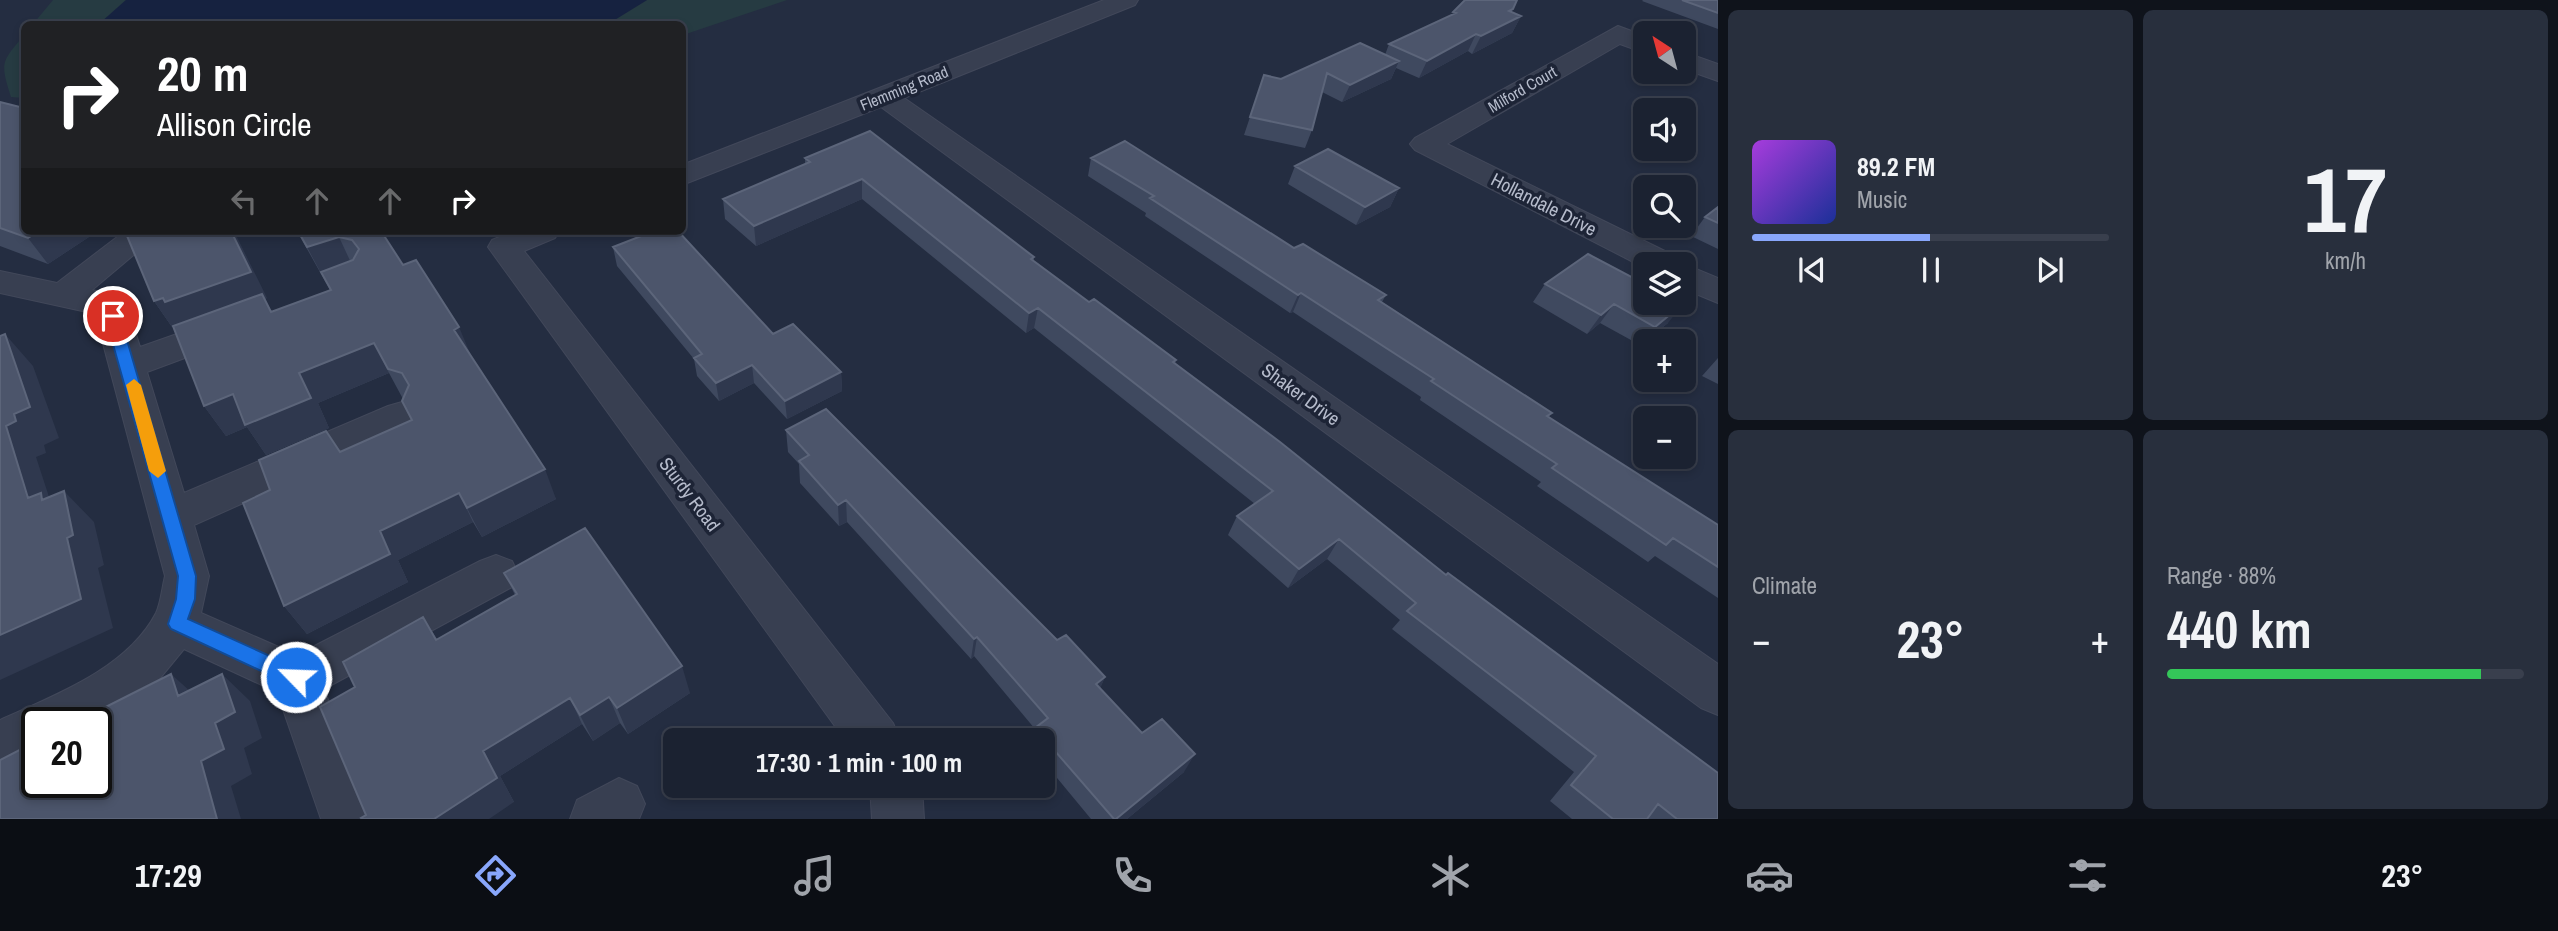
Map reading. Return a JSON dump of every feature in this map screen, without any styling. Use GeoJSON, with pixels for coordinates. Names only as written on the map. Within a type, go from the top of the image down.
{"type":"FeatureCollection","features":[{"type":"Feature","properties":{"kind":"street","name":"Flemming Road"},"geometry":{"type":"LineString","coordinates":[[686,174],[1126,0]]}},
{"type":"Feature","properties":{"kind":"street","name":"Milford Court"},"geometry":{"type":"LineString","coordinates":[[1425,144],[1618,34],[1633,40]]}},
{"type":"Feature","properties":{"kind":"street"},"geometry":{"type":"LineString","coordinates":[[1696,65],[1718,73]]}},
{"type":"Feature","properties":{"kind":"street","name":"Shaker Drive"},"geometry":{"type":"LineString","coordinates":[[884,96],[1718,692]]}},
{"type":"Feature","properties":{"kind":"street","name":"Hollandale Drive"},"geometry":{"type":"LineString","coordinates":[[1425,144],[1639,252]]}},
{"type":"Feature","properties":{"kind":"street"},"geometry":{"type":"LineString","coordinates":[[65,294],[141,235]]}},
{"type":"Feature","properties":{"kind":"street","name":"Sturdy Road"},"geometry":{"type":"LineString","coordinates":[[534,235],[504,247],[866,728]]}},
{"type":"Feature","properties":{"kind":"street"},"geometry":{"type":"LineString","coordinates":[[1696,281],[1718,292]]}},
{"type":"Feature","properties":{"kind":"street"},"geometry":{"type":"LineString","coordinates":[[0,282],[98,303],[113,316],[187,576],[185,599],[178,624],[157,652],[129,676],[80,707]]}},
{"type":"Feature","properties":{"kind":"street"},"geometry":{"type":"LineString","coordinates":[[128,365],[266,314]]}},
{"type":"Feature","properties":{"kind":"street"},"geometry":{"type":"LineString","coordinates":[[170,517],[402,416]]}},
{"type":"Feature","properties":{"kind":"street"},"geometry":{"type":"LineString","coordinates":[[178,624],[296,677],[316,670],[496,575]]}},
{"type":"Feature","properties":{"kind":"street"},"geometry":{"type":"LineString","coordinates":[[296,677],[347,819]]}},
{"type":"Feature","properties":{"kind":"street"},"geometry":{"type":"LineString","coordinates":[[0,746],[21,736]]}},
{"type":"Feature","properties":{"kind":"street"},"geometry":{"type":"LineString","coordinates":[[897,798],[898,819]]}},
{"type":"Feature","properties":{"kind":"shaded area"},"geometry":{"type":"Polygon","coordinates":[[[53,0],[126,0],[102,21],[36,21],[53,0]]]}},
{"type":"Feature","properties":{"kind":"shaded area"},"geometry":{"type":"Polygon","coordinates":[[[647,0],[787,0],[686,34],[686,21],[613,21],[647,0]]]}},
{"type":"Feature","properties":{"kind":"shaded area"},"geometry":{"type":"Polygon","coordinates":[[[21,39],[21,98],[11,97],[5,76],[5,63],[21,39]]]}},
{"type":"Feature","properties":{"kind":"water"},"geometry":{"type":"Polygon","coordinates":[[[126,0],[647,0],[613,21],[102,21],[126,0]]]}},
{"type":"Feature","properties":{"kind":"building"},"geometry":{"type":"Polygon","coordinates":[[[1465,0],[1517,0],[1509,11],[1521,16],[1481,36],[1476,34],[1427,61],[1389,44],[1456,13],[1453,12],[1465,0]]]}},
{"type":"Feature","properties":{"kind":"building"},"geometry":{"type":"Polygon","coordinates":[[[1682,0],[1718,0],[1718,13],[1682,0]]]}},
{"type":"Feature","properties":{"kind":"building"},"geometry":{"type":"Polygon","coordinates":[[[1360,43],[1399,61],[1350,85],[1327,73],[1312,130],[1250,117],[1264,75],[1281,79],[1360,43]]]}},
{"type":"Feature","properties":{"kind":"building"},"geometry":{"type":"Polygon","coordinates":[[[0,102],[21,107],[21,235],[33,235],[28,238],[0,228],[0,102]]]}},
{"type":"Feature","properties":{"kind":"building"},"geometry":{"type":"Polygon","coordinates":[[[870,131],[1034,257],[1031,259],[1089,302],[1094,299],[1176,360],[1173,362],[1280,442],[1446,575],[1448,573],[1718,773],[1718,819],[1677,819],[1658,804],[1647,819],[1613,819],[1571,785],[1596,756],[1407,611],[1416,603],[1339,539],[1299,569],[1237,516],[1273,491],[1038,308],[1029,313],[862,179],[754,226],[723,199],[810,162],[805,158],[870,131]]]}},
{"type":"Feature","properties":{"kind":"building"},"geometry":{"type":"Polygon","coordinates":[[[1125,141],[1294,248],[1303,244],[1386,295],[1378,300],[1552,413],[1547,416],[1718,525],[1718,567],[1673,538],[1666,545],[1552,468],[1557,464],[1431,381],[1434,379],[1301,293],[1298,295],[1150,198],[1154,196],[1091,158],[1125,141]]]}},
{"type":"Feature","properties":{"kind":"building"},"geometry":{"type":"Polygon","coordinates":[[[1328,149],[1399,188],[1365,207],[1295,166],[1328,149]]]}},
{"type":"Feature","properties":{"kind":"building"},"geometry":{"type":"Polygon","coordinates":[[[1718,207],[1718,223],[1705,217],[1718,207]]]}},
{"type":"Feature","properties":{"kind":"building"},"geometry":{"type":"Polygon","coordinates":[[[127,235],[233,235],[251,272],[165,302],[163,298],[154,301],[127,235]]]}},
{"type":"Feature","properties":{"kind":"building"},"geometry":{"type":"Polygon","coordinates":[[[300,235],[384,235],[403,265],[416,260],[459,327],[454,330],[545,469],[467,508],[459,493],[380,531],[390,554],[284,606],[243,503],[270,490],[259,460],[326,431],[340,452],[412,420],[402,401],[409,385],[402,373],[388,369],[374,343],[299,373],[311,398],[245,425],[233,394],[204,406],[173,326],[262,294],[271,312],[331,290],[321,272],[353,260],[359,249],[352,240],[339,237],[307,247],[300,235]]]}},
{"type":"Feature","properties":{"kind":"building"},"geometry":{"type":"Polygon","coordinates":[[[644,235],[682,235],[773,334],[793,324],[841,372],[785,401],[752,365],[716,383],[694,358],[702,354],[613,247],[644,235]]]}},
{"type":"Feature","properties":{"kind":"building"},"geometry":{"type":"Polygon","coordinates":[[[1588,254],[1633,278],[1633,315],[1614,304],[1601,315],[1545,284],[1588,254]]]}},
{"type":"Feature","properties":{"kind":"building"},"geometry":{"type":"Polygon","coordinates":[[[1634,315],[1670,315],[1655,327],[1634,315]]]}},
{"type":"Feature","properties":{"kind":"building"},"geometry":{"type":"Polygon","coordinates":[[[5,334],[30,407],[14,414],[16,421],[6,426],[28,498],[41,493],[42,500],[64,491],[73,535],[67,538],[81,599],[0,635],[0,336],[5,334]]]}},
{"type":"Feature","properties":{"kind":"building"},"geometry":{"type":"Polygon","coordinates":[[[826,409],[1057,640],[1066,635],[1105,677],[1096,684],[1142,733],[1162,719],[1195,754],[1114,819],[1055,751],[1055,728],[1035,728],[1048,718],[977,637],[974,639],[846,500],[838,505],[799,461],[809,455],[786,430],[826,409]]]}},
{"type":"Feature","properties":{"kind":"building"},"geometry":{"type":"Polygon","coordinates":[[[585,528],[682,666],[617,708],[609,697],[580,715],[570,698],[483,751],[497,778],[434,819],[362,819],[366,815],[320,707],[355,687],[343,662],[423,617],[436,640],[517,594],[504,573],[585,528]]]}},
{"type":"Feature","properties":{"kind":"building"},"geometry":{"type":"Polygon","coordinates":[[[171,674],[178,696],[222,674],[235,712],[215,723],[224,749],[201,761],[217,819],[0,819],[0,760],[21,749],[21,798],[112,798],[112,707],[106,707],[171,674]]]}},
{"type":"Feature","properties":{"kind":"slow traffic"},"geometry":{"type":"LineString","coordinates":[[134,385],[158,471]]}},
{"type":"Feature","properties":{"kind":"route"},"geometry":{"type":"LineString","coordinates":[[113,316],[187,576],[185,599],[178,624],[296,677]]}}]}
